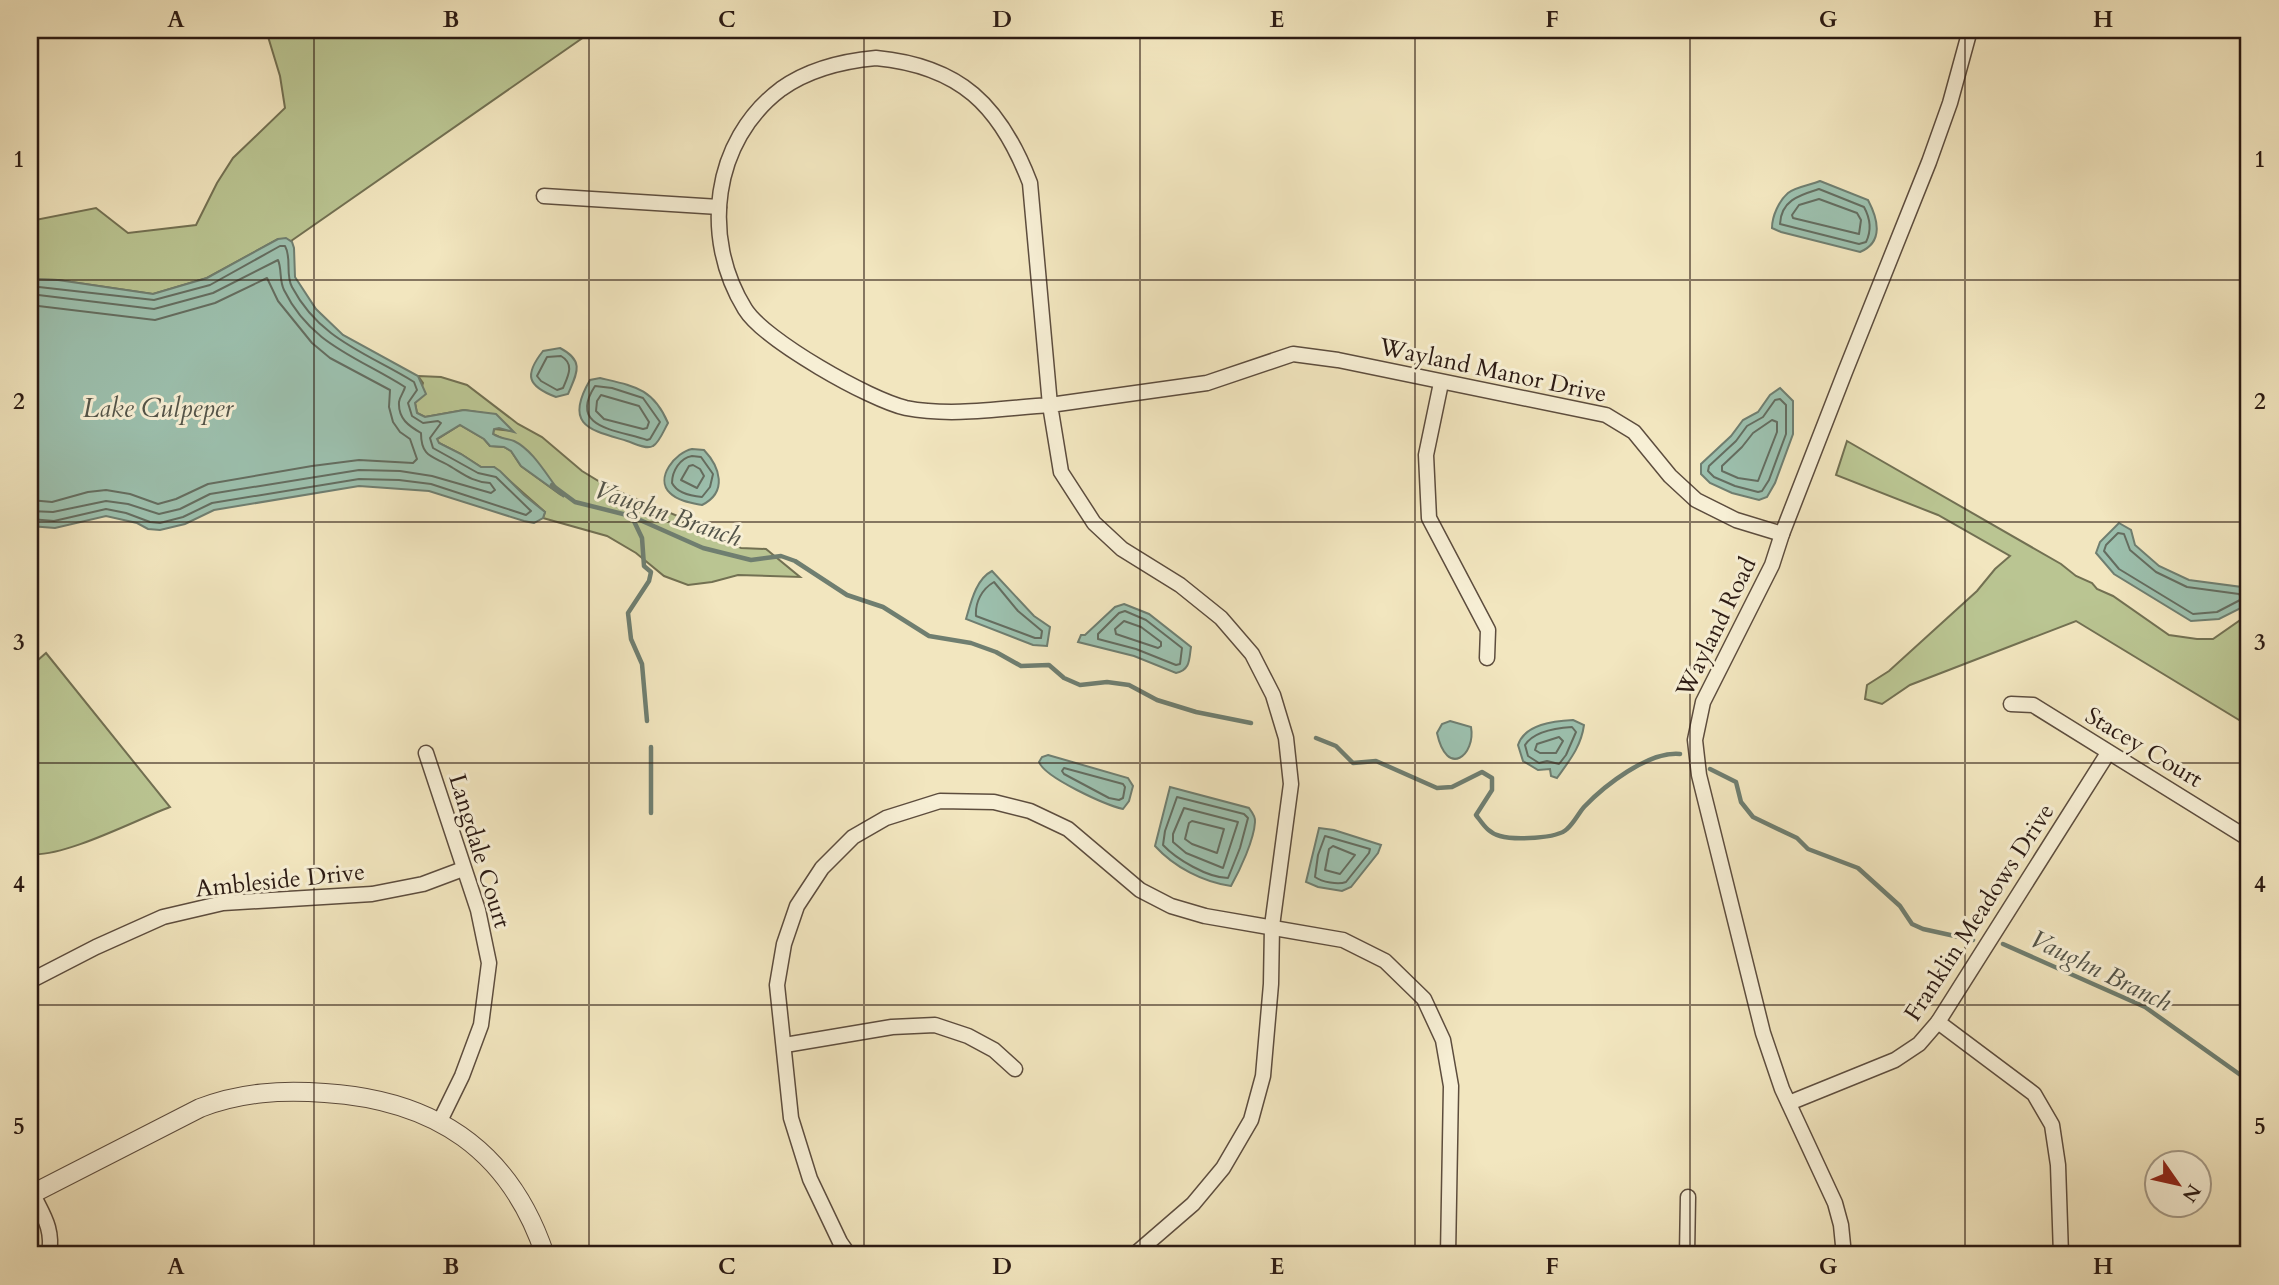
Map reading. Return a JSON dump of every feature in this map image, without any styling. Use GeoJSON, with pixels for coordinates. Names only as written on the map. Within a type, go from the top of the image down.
{"type":"FeatureCollection","features":[{"type":"Feature","properties":{"kind":"street","name":"Wayland Road"},"geometry":{"type":"LineString","coordinates":[[1844,1255],[1841,1225],[1835,1203],[1788,1103],[1763,1033],[1697,768],[1695,740],[1703,702],[1772,565],[1933,152],[1970,30]]}},
{"type":"Feature","properties":{"kind":"street","name":"Wayland Manor Drive"},"geometry":{"type":"LineString","coordinates":[[1134,1255],[1194,1203],[1223,1168],[1251,1120],[1263,1076],[1271,984],[1272,926],[1291,783],[1286,738],[1273,695],[1252,654],[1221,618],[1180,585],[1122,549],[1094,523],[1061,472],[1050,405],[1030,183],[1019,155],[988,107],[941,72],[906,61],[876,58],[846,61],[801,77],[781,89],[762,107],[733,148],[723,174],[719,233],[723,257],[746,311],[766,332],[802,357],[858,388],[906,408],[972,411],[1050,405],[1171,390],[1207,383],[1293,354],[1338,360],[1606,415],[1634,432],[1670,476],[1696,500],[1736,520],[1782,534]]}},
{"type":"Feature","properties":{"kind":"street"},"geometry":{"type":"LineString","coordinates":[[544,196],[719,206]]}},
{"type":"Feature","properties":{"kind":"street"},"geometry":{"type":"LineString","coordinates":[[1441,383],[1426,455],[1429,518],[1488,630],[1487,658]]}},
{"type":"Feature","properties":{"kind":"street","name":"Stacey Court"},"geometry":{"type":"LineString","coordinates":[[2011,704],[2033,705],[2249,839]]}},
{"type":"Feature","properties":{"kind":"street","name":"Langdale Court"},"geometry":{"type":"LineString","coordinates":[[426,753],[478,910],[489,963],[481,1025],[462,1076],[439,1122]]}},
{"type":"Feature","properties":{"kind":"street","name":"Franklin Meadows Drive"},"geometry":{"type":"LineString","coordinates":[[1788,1103],[1895,1060],[1919,1044],[1938,1022],[2108,753]]}},
{"type":"Feature","properties":{"kind":"street"},"geometry":{"type":"LineString","coordinates":[[849,1255],[810,1179],[791,1118],[777,985],[784,944],[797,906],[822,868],[853,837],[886,818],[940,801],[994,803],[1030,811],[1069,829],[1140,890],[1171,906],[1205,916],[1343,940],[1385,961],[1424,999],[1443,1040],[1451,1086],[1448,1255]]}},
{"type":"Feature","properties":{"kind":"street","name":"Ambleside Drive"},"geometry":{"type":"LineString","coordinates":[[30,981],[163,917],[223,903],[372,894],[423,884],[463,869]]}},
{"type":"Feature","properties":{"kind":"street"},"geometry":{"type":"LineString","coordinates":[[1938,1022],[2034,1094],[2052,1125],[2058,1165],[2062,1255]]}},
{"type":"Feature","properties":{"kind":"street"},"geometry":{"type":"LineString","coordinates":[[785,1045],[892,1027],[935,1026],[994,1050],[1015,1069]]}},
{"type":"Feature","properties":{"kind":"street"},"geometry":{"type":"LineString","coordinates":[[49,1255],[51,1242],[46,1216],[31,1192],[200,1108],[224,1099],[274,1091],[350,1094],[405,1107],[439,1122],[479,1149],[497,1167],[527,1209],[545,1255]]}},
{"type":"Feature","properties":{"kind":"street"},"geometry":{"type":"LineString","coordinates":[[1688,1197],[1688,1255]]}},
{"type":"Feature","properties":{"kind":"shaded area"},"geometry":{"type":"Polygon","coordinates":[[[266,30],[594,30],[291,241],[278,239],[207,278],[153,294],[58,280],[30,279],[30,221],[96,208],[128,233],[196,225],[233,158],[285,108],[280,76],[266,30]]]}},
{"type":"Feature","properties":{"kind":"shaded area"},"geometry":{"type":"Polygon","coordinates":[[[418,376],[441,377],[467,385],[518,424],[542,437],[582,471],[610,488],[704,527],[741,548],[766,549],[800,577],[738,575],[688,585],[664,576],[636,553],[607,536],[543,518],[545,512],[494,467],[481,467],[436,440],[460,425],[484,439],[490,446],[504,447],[511,451],[521,466],[561,495],[525,449],[493,434],[494,429],[512,431],[496,415],[464,410],[425,417],[417,413],[415,403],[423,383],[418,376]]]}},
{"type":"Feature","properties":{"kind":"shaded area"},"geometry":{"type":"Polygon","coordinates":[[[1847,441],[2061,564],[2169,635],[2213,639],[2249,614],[2249,726],[2076,621],[1910,685],[1882,704],[1865,699],[1867,685],[1889,671],[1977,591],[2010,556],[1938,515],[1836,475],[1847,441]]]}},
{"type":"Feature","properties":{"kind":"shaded area"},"geometry":{"type":"Polygon","coordinates":[[[46,653],[170,807],[80,844],[44,854],[30,854],[30,667],[46,653]]]}},
{"type":"Feature","properties":{"kind":"water"},"geometry":{"type":"Polygon","coordinates":[[[1820,181],[1868,200],[1877,229],[1868,248],[1860,252],[1772,228],[1777,209],[1788,193],[1820,181]]]}},
{"type":"Feature","properties":{"kind":"water","name":"Lake Culpeper"},"geometry":{"type":"Polygon","coordinates":[[[286,238],[292,242],[294,248],[295,277],[316,309],[343,335],[418,376],[426,394],[415,403],[417,413],[425,417],[464,410],[496,414],[514,432],[499,428],[494,429],[493,434],[514,441],[529,452],[564,497],[521,466],[511,451],[504,447],[490,446],[484,439],[460,425],[437,439],[439,443],[481,467],[494,467],[500,471],[545,512],[543,518],[534,523],[524,521],[429,491],[359,486],[214,510],[185,524],[160,530],[106,516],[55,528],[30,526],[30,279],[58,280],[153,294],[207,278],[278,239],[286,238]]]}},
{"type":"Feature","properties":{"kind":"water"},"geometry":{"type":"Polygon","coordinates":[[[560,348],[573,358],[577,368],[568,394],[556,397],[539,389],[534,384],[531,373],[543,351],[560,348]]]}},
{"type":"Feature","properties":{"kind":"water"},"geometry":{"type":"Polygon","coordinates":[[[600,378],[641,390],[656,402],[668,423],[655,444],[650,447],[640,446],[585,424],[580,417],[582,395],[590,380],[600,378]]]}},
{"type":"Feature","properties":{"kind":"water"},"geometry":{"type":"Polygon","coordinates":[[[1780,388],[1793,401],[1793,434],[1767,497],[1759,500],[1732,493],[1710,483],[1701,474],[1701,464],[1731,436],[1743,420],[1758,412],[1770,395],[1780,388]]]}},
{"type":"Feature","properties":{"kind":"water"},"geometry":{"type":"Polygon","coordinates":[[[692,449],[704,450],[714,464],[719,479],[716,493],[702,505],[673,496],[664,480],[674,460],[692,449]]]}},
{"type":"Feature","properties":{"kind":"water"},"geometry":{"type":"Polygon","coordinates":[[[2119,523],[2131,530],[2135,545],[2159,566],[2189,580],[2249,588],[2249,604],[2219,619],[2191,621],[2114,574],[2096,553],[2100,542],[2119,523]]]}},
{"type":"Feature","properties":{"kind":"water"},"geometry":{"type":"Polygon","coordinates":[[[992,571],[1034,616],[1050,627],[1047,646],[1033,645],[966,619],[978,585],[992,571]]]}},
{"type":"Feature","properties":{"kind":"water"},"geometry":{"type":"Polygon","coordinates":[[[1124,604],[1149,614],[1191,647],[1184,669],[1176,673],[1134,656],[1078,642],[1081,635],[1085,635],[1115,607],[1124,604]]]}},
{"type":"Feature","properties":{"kind":"water"},"geometry":{"type":"Polygon","coordinates":[[[1573,720],[1584,725],[1582,733],[1574,753],[1557,778],[1551,776],[1550,769],[1538,770],[1523,761],[1518,745],[1527,732],[1541,725],[1573,720]]]}},
{"type":"Feature","properties":{"kind":"water"},"geometry":{"type":"Polygon","coordinates":[[[1450,721],[1471,727],[1469,746],[1460,758],[1453,759],[1447,755],[1437,733],[1442,724],[1450,721]]]}},
{"type":"Feature","properties":{"kind":"water"},"geometry":{"type":"Polygon","coordinates":[[[1048,755],[1128,778],[1133,786],[1129,801],[1123,809],[1064,783],[1052,776],[1039,762],[1042,757],[1048,755]]]}},
{"type":"Feature","properties":{"kind":"water"},"geometry":{"type":"Polygon","coordinates":[[[1170,787],[1249,808],[1255,820],[1252,837],[1231,886],[1190,872],[1171,861],[1155,846],[1170,787]]]}},
{"type":"Feature","properties":{"kind":"water"},"geometry":{"type":"Polygon","coordinates":[[[1319,828],[1381,845],[1378,853],[1351,887],[1342,891],[1306,882],[1319,828]]]}},
{"type":"Feature","properties":{"kind":"waterway","name":"Vaughn Branch"},"geometry":{"type":"LineString","coordinates":[[552,485],[575,502],[631,516],[703,548],[751,560],[781,556],[795,561],[847,595],[883,607],[929,636],[971,643],[996,652],[1021,666],[1049,665],[1064,678],[1080,685],[1107,682],[1129,685],[1157,700],[1196,712],[1251,723]]}},
{"type":"Feature","properties":{"kind":"waterway"},"geometry":{"type":"LineString","coordinates":[[632,517],[642,538],[644,566],[651,572],[649,581],[628,613],[631,639],[642,664],[647,721]]}},
{"type":"Feature","properties":{"kind":"waterway","name":"Vaughn Branch"},"geometry":{"type":"LineString","coordinates":[[1316,738],[1336,746],[1353,763],[1376,761],[1437,788],[1452,787],[1482,772],[1492,778],[1492,790],[1476,815],[1492,833],[1515,838],[1545,837],[1562,832],[1584,807],[1615,780],[1654,758],[1680,754]]}},
{"type":"Feature","properties":{"kind":"waterway"},"geometry":{"type":"LineString","coordinates":[[651,747],[651,813]]}},
{"type":"Feature","properties":{"kind":"waterway","name":"Vaughn Branch"},"geometry":{"type":"LineString","coordinates":[[1710,769],[1736,782],[1741,802],[1753,817],[1797,838],[1808,849],[1858,868],[1900,906],[1912,924],[1973,940]]}},
{"type":"Feature","properties":{"kind":"waterway","name":"Vaughn Branch"},"geometry":{"type":"LineString","coordinates":[[2003,944],[2145,1007],[2249,1081]]}}]}
